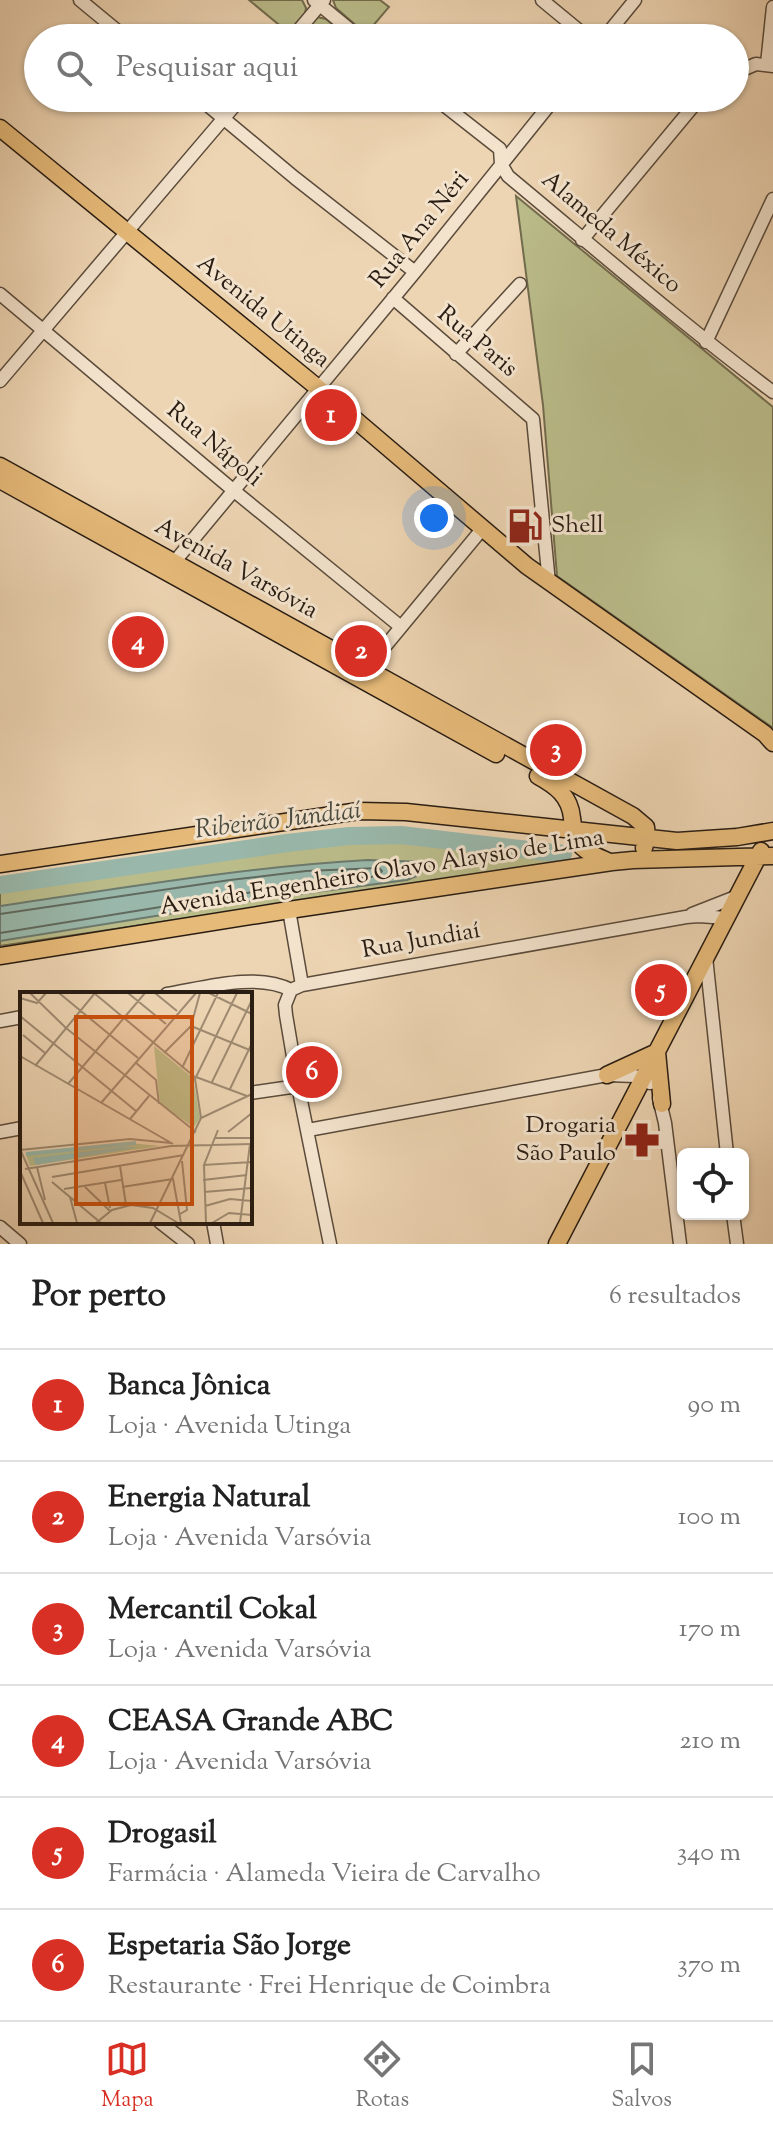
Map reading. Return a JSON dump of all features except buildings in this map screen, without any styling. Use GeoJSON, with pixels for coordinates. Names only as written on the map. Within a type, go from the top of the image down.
{"type":"FeatureCollection","features":[{"type":"Feature","properties":{"kind":"main road","name":"Avenida Utinga"},"geometry":{"type":"LineString","coordinates":[[0,128],[318,388],[549,583],[770,738]]}},
{"type":"Feature","properties":{"kind":"main road","name":"Avenida Varsóvia"},"geometry":{"type":"LineString","coordinates":[[0,466],[170,567],[556,786],[567,800],[578,841],[583,848],[612,862]]}},
{"type":"Feature","properties":{"kind":"main road","name":"Avenida Varsóvia"},"geometry":{"type":"LineString","coordinates":[[0,480],[170,567]]}},
{"type":"Feature","properties":{"kind":"main road","name":"Avenida Varsóvia"},"geometry":{"type":"LineString","coordinates":[[362,674],[640,821],[646,827],[647,838]]}},
{"type":"Feature","properties":{"kind":"main road"},"geometry":{"type":"LineString","coordinates":[[573,824],[581,808],[619,809]]}},
{"type":"Feature","properties":{"kind":"main road","name":"Avenida Engenheiro Olavo Alaysio de Lima"},"geometry":{"type":"LineString","coordinates":[[0,864],[359,811],[573,824],[647,838],[694,840],[772,830]]}},
{"type":"Feature","properties":{"kind":"main road"},"geometry":{"type":"LineString","coordinates":[[557,1244],[726,918],[765,857],[772,830]]}},
{"type":"Feature","properties":{"kind":"main road"},"geometry":{"type":"LineString","coordinates":[[633,860],[640,854],[647,838]]}},
{"type":"Feature","properties":{"kind":"main road"},"geometry":{"type":"LineString","coordinates":[[765,857],[773,870]]}},
{"type":"Feature","properties":{"kind":"main road","name":"Avenida Engenheiro Olavo Alaysio de Lima"},"geometry":{"type":"LineString","coordinates":[[0,956],[612,862],[765,857]]}},
{"type":"Feature","properties":{"kind":"main road"},"geometry":{"type":"LineString","coordinates":[[607,1075],[657,1052]]}},
{"type":"Feature","properties":{"kind":"main road"},"geometry":{"type":"LineString","coordinates":[[657,1052],[662,1104]]}},
{"type":"Feature","properties":{"kind":"street"},"geometry":{"type":"LineString","coordinates":[[80,0],[109,24]]}},
{"type":"Feature","properties":{"kind":"street"},"geometry":{"type":"LineString","coordinates":[[542,0],[571,24]]}},
{"type":"Feature","properties":{"kind":"street"},"geometry":{"type":"LineString","coordinates":[[615,24],[635,0]]}},
{"type":"Feature","properties":{"kind":"street"},"geometry":{"type":"LineString","coordinates":[[303,24],[320,2],[344,24]]}},
{"type":"Feature","properties":{"kind":"street"},"geometry":{"type":"LineString","coordinates":[[749,67],[770,65],[773,7]]}},
{"type":"Feature","properties":{"kind":"street"},"geometry":{"type":"LineString","coordinates":[[215,112],[415,272]]}},
{"type":"Feature","properties":{"kind":"street"},"geometry":{"type":"LineString","coordinates":[[0,381],[229,112]]}},
{"type":"Feature","properties":{"kind":"street","name":"Alameda México"},"geometry":{"type":"LineString","coordinates":[[453,112],[500,149],[501,164],[508,176],[706,342],[773,392]]}},
{"type":"Feature","properties":{"kind":"street","name":"Rua Ana Néri"},"geometry":{"type":"LineString","coordinates":[[170,567],[544,112]]}},
{"type":"Feature","properties":{"kind":"street"},"geometry":{"type":"LineString","coordinates":[[582,240],[688,112]]}},
{"type":"Feature","properties":{"kind":"street"},"geometry":{"type":"LineString","coordinates":[[706,342],[773,199]]}},
{"type":"Feature","properties":{"kind":"street"},"geometry":{"type":"LineString","coordinates":[[456,354],[520,284]]}},
{"type":"Feature","properties":{"kind":"street","name":"Rua Nápoli"},"geometry":{"type":"LineString","coordinates":[[0,294],[401,627]]}},
{"type":"Feature","properties":{"kind":"street","name":"Rua Paris"},"geometry":{"type":"LineString","coordinates":[[393,298],[533,419],[549,583]]}},
{"type":"Feature","properties":{"kind":"street"},"geometry":{"type":"LineString","coordinates":[[362,674],[483,528]]}},
{"type":"Feature","properties":{"kind":"street","name":"Rua Jundiaí"},"geometry":{"type":"LineString","coordinates":[[686,917],[738,896]]}},
{"type":"Feature","properties":{"kind":"street"},"geometry":{"type":"LineString","coordinates":[[289,910],[296,988],[286,997],[285,1005],[330,1244]]}},
{"type":"Feature","properties":{"kind":"street","name":"Rua Jundiaí"},"geometry":{"type":"LineString","coordinates":[[179,992],[239,982],[267,982],[296,988],[686,917],[726,918]]}},
{"type":"Feature","properties":{"kind":"street"},"geometry":{"type":"LineString","coordinates":[[706,957],[726,1148]]}},
{"type":"Feature","properties":{"kind":"street"},"geometry":{"type":"LineString","coordinates":[[0,1021],[20,1017]]}},
{"type":"Feature","properties":{"kind":"street"},"geometry":{"type":"LineString","coordinates":[[308,1130],[607,1075],[626,1074],[643,1079],[652,1085],[662,1104],[680,1244]]}},
{"type":"Feature","properties":{"kind":"street"},"geometry":{"type":"LineString","coordinates":[[252,1093],[298,1086]]}},
{"type":"Feature","properties":{"kind":"street"},"geometry":{"type":"LineString","coordinates":[[0,1132],[20,1128]]}},
{"type":"Feature","properties":{"kind":"street"},"geometry":{"type":"LineString","coordinates":[[734,1220],[737,1244]]}},
{"type":"Feature","properties":{"kind":"street"},"geometry":{"type":"LineString","coordinates":[[163,1224],[188,1244]]}},
{"type":"Feature","properties":{"kind":"street"},"geometry":{"type":"LineString","coordinates":[[213,1224],[217,1244]]}},
{"type":"Feature","properties":{"kind":"street"},"geometry":{"type":"LineString","coordinates":[[0,1227],[20,1244]]}},
{"type":"Feature","properties":{"kind":"green space"},"geometry":{"type":"Polygon","coordinates":[[[249,0],[302,0],[305,14],[297,24],[278,24],[249,0]]]}},
{"type":"Feature","properties":{"kind":"green space"},"geometry":{"type":"Polygon","coordinates":[[[333,0],[380,0],[389,7],[375,24],[354,24],[336,8],[333,0]]]}},
{"type":"Feature","properties":{"kind":"green space"},"geometry":{"type":"Polygon","coordinates":[[[317,17],[332,24],[311,24],[317,17]]]}},
{"type":"Feature","properties":{"kind":"green space"},"geometry":{"type":"Polygon","coordinates":[[[516,196],[773,407],[773,728],[557,576],[543,405],[516,196]]]}},
{"type":"Feature","properties":{"kind":"green space"},"geometry":{"type":"Polygon","coordinates":[[[398,839],[559,858],[560,863],[0,946],[0,891],[320,844],[398,839]]]}},
{"type":"Feature","properties":{"kind":"water"},"geometry":{"type":"Polygon","coordinates":[[[368,860],[424,862],[417,876],[407,880],[255,900],[0,941],[0,906],[229,873],[368,860]]]}},
{"type":"Feature","properties":{"kind":"waterway","name":"Ribeirão Jundiaí"},"geometry":{"type":"LineString","coordinates":[[0,885],[349,836],[401,835],[563,854]]}},
{"type":"Feature","properties":{"kind":"place","name":"Banca Jônica"},"geometry":{"type":"Point","coordinates":[331,415]}},
{"type":"Feature","properties":{"kind":"place","name":"Shell"},"geometry":{"type":"Point","coordinates":[525,526]}},
{"type":"Feature","properties":{"kind":"place","name":"CEASA Grande ABC"},"geometry":{"type":"Point","coordinates":[138,642]}},
{"type":"Feature","properties":{"kind":"place","name":"Energia Natural"},"geometry":{"type":"Point","coordinates":[361,651]}},
{"type":"Feature","properties":{"kind":"place","name":"Mercantil Cokal"},"geometry":{"type":"Point","coordinates":[556,750]}},
{"type":"Feature","properties":{"kind":"place","name":"Drogasil"},"geometry":{"type":"Point","coordinates":[661,990]}},
{"type":"Feature","properties":{"kind":"place","name":"Espetaria São Jorge"},"geometry":{"type":"Point","coordinates":[312,1072]}},
{"type":"Feature","properties":{"kind":"place","name":"Drogaria São Paulo"},"geometry":{"type":"Point","coordinates":[642,1140]}}]}
